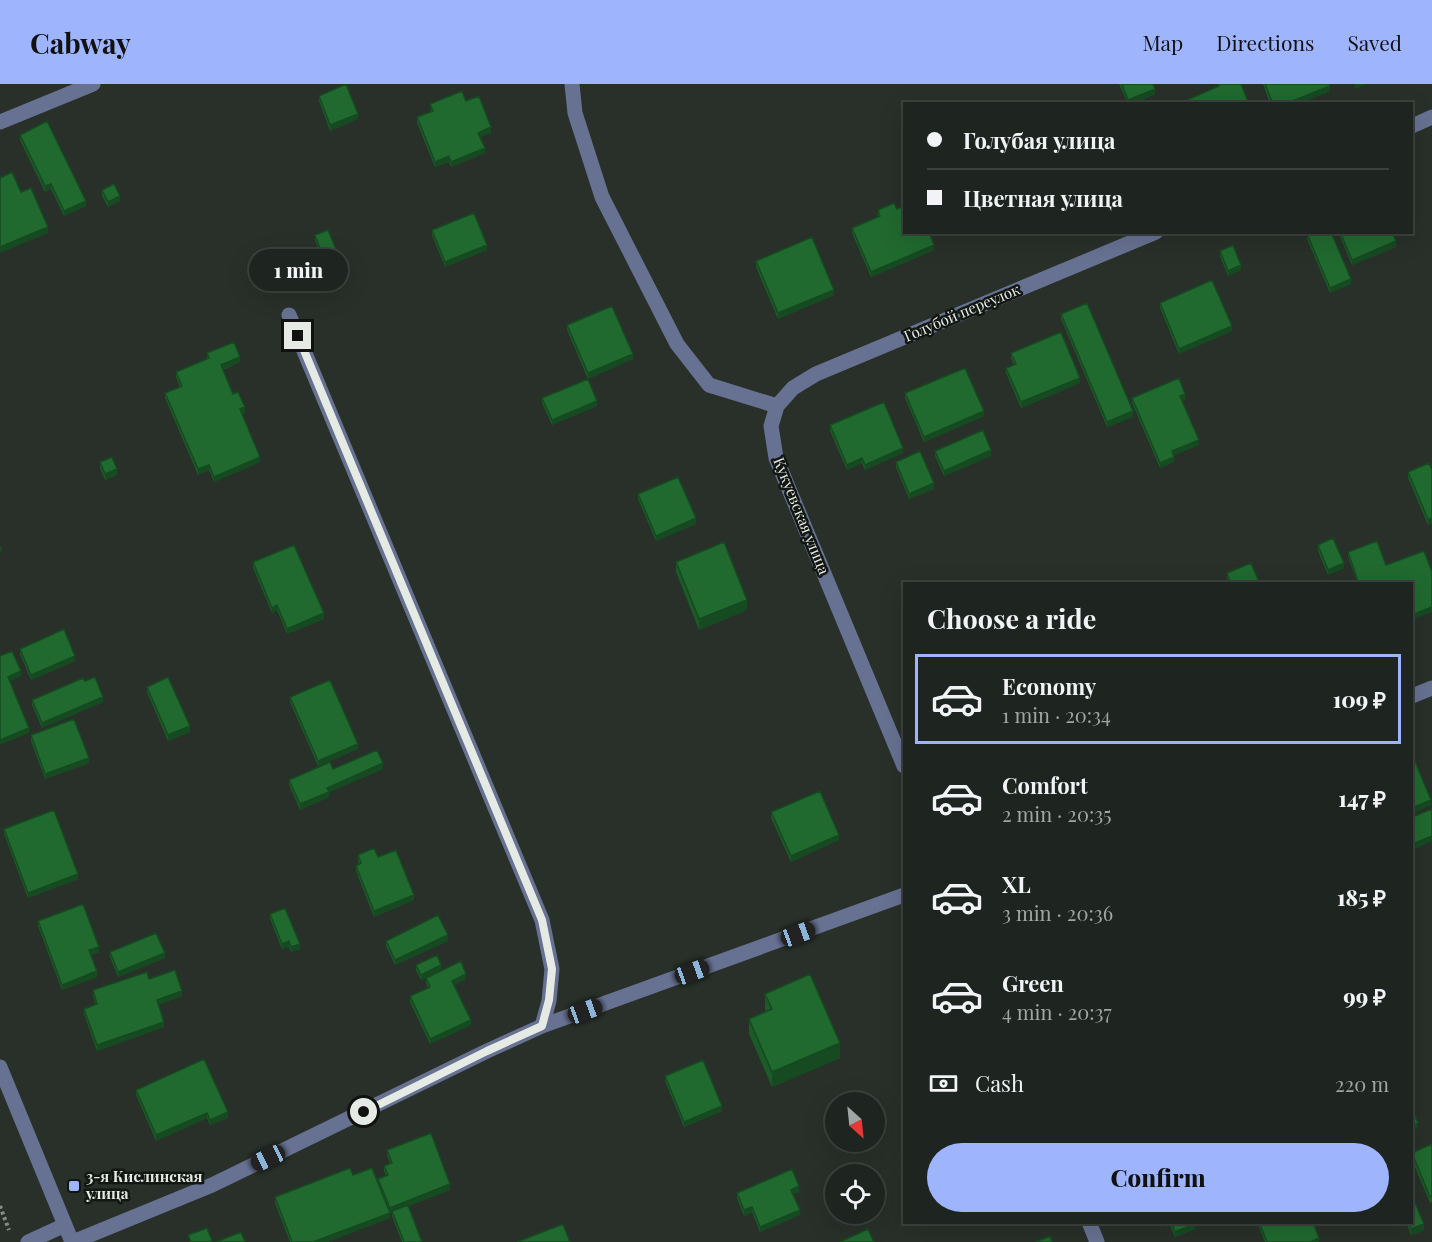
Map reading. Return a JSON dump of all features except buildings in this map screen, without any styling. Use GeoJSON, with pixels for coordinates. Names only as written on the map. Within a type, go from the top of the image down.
{"type":"FeatureCollection","features":[{"type":"Feature","properties":{"kind":"street"},"geometry":{"type":"LineString","coordinates":[[0,122],[70,89],[93,84]]}},
{"type":"Feature","properties":{"kind":"street"},"geometry":{"type":"LineString","coordinates":[[572,84],[575,113],[602,197],[677,344],[709,385],[777,406]]}},
{"type":"Feature","properties":{"kind":"street"},"geometry":{"type":"LineString","coordinates":[[1413,126],[1432,117]]}},
{"type":"Feature","properties":{"kind":"street","name":"Голубой переулок"},"geometry":{"type":"LineString","coordinates":[[777,406],[793,388],[816,374],[1151,234]]}},
{"type":"Feature","properties":{"kind":"street"},"geometry":{"type":"LineString","coordinates":[[289,315],[542,920],[552,969],[549,1000],[542,1026]]}},
{"type":"Feature","properties":{"kind":"street","name":"Кукуевская улица"},"geometry":{"type":"LineString","coordinates":[[777,406],[771,426],[776,458],[903,764]]}},
{"type":"Feature","properties":{"kind":"street"},"geometry":{"type":"LineString","coordinates":[[1413,696],[1432,688]]}},
{"type":"Feature","properties":{"kind":"street"},"geometry":{"type":"LineString","coordinates":[[0,1066],[73,1242],[212,1185],[542,1026],[903,895]]}},
{"type":"Feature","properties":{"kind":"street"},"geometry":{"type":"LineString","coordinates":[[1090,1224],[1097,1242]]}},
{"type":"Feature","properties":{"kind":"street"},"geometry":{"type":"LineString","coordinates":[[28,1242],[65,1225]]}},
{"type":"Feature","properties":{"kind":"path"},"geometry":{"type":"LineString","coordinates":[[0,1206],[11,1233]]}},
{"type":"Feature","properties":{"kind":"place","name":"3-я Кислинская улица"},"geometry":{"type":"Point","coordinates":[74,1186]}},
{"type":"Feature","properties":{"kind":"route"},"geometry":{"type":"LineString","coordinates":[[298,336],[542,920],[552,969],[549,1000],[542,1026],[364,1112]]}}]}
